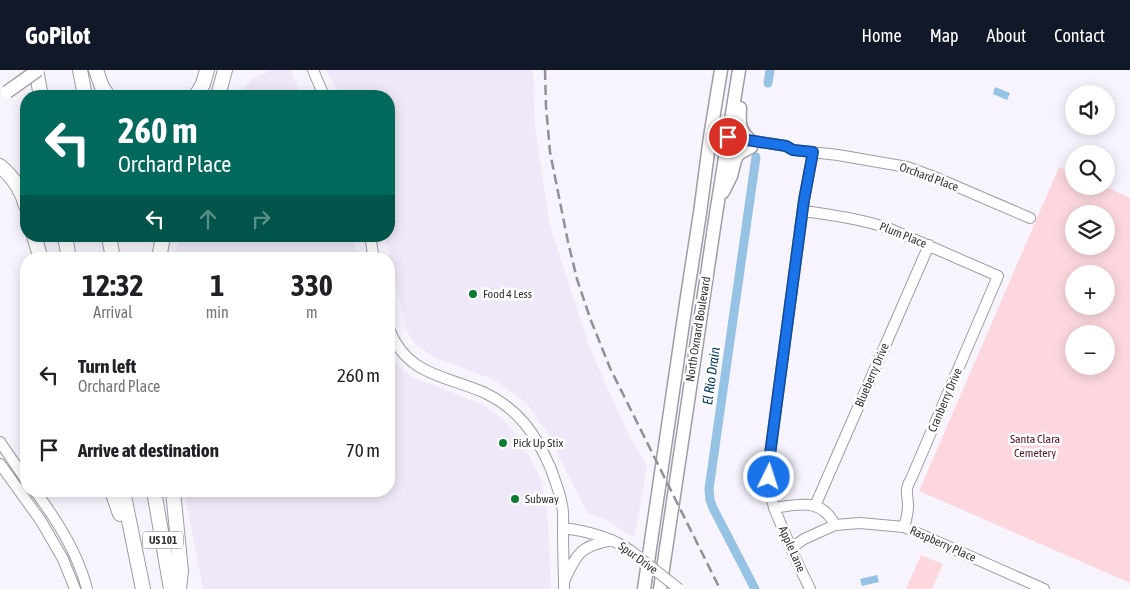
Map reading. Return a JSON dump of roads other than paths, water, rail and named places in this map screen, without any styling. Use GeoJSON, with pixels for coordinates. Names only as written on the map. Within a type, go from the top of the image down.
{"type":"FeatureCollection","features":[{"type":"Feature","properties":{"kind":"highway"},"geometry":{"type":"LineString","coordinates":[[80,70],[84,90]]}},
{"type":"Feature","properties":{"kind":"highway"},"geometry":{"type":"LineString","coordinates":[[96,70],[104,90]]}},
{"type":"Feature","properties":{"kind":"highway"},"geometry":{"type":"LineString","coordinates":[[200,90],[207,70]]}},
{"type":"Feature","properties":{"kind":"highway"},"geometry":{"type":"LineString","coordinates":[[220,90],[225,70]]}},
{"type":"Feature","properties":{"kind":"highway"},"geometry":{"type":"LineString","coordinates":[[36,72],[40,90]]}},
{"type":"Feature","properties":{"kind":"highway"},"geometry":{"type":"LineString","coordinates":[[0,166],[16,182],[20,190]]}},
{"type":"Feature","properties":{"kind":"highway"},"geometry":{"type":"LineString","coordinates":[[114,497],[140,570]]}},
{"type":"Feature","properties":{"kind":"highway","name":"US 101"},"geometry":{"type":"LineString","coordinates":[[124,497],[143,589]]}},
{"type":"Feature","properties":{"kind":"highway","name":"US 101"},"geometry":{"type":"LineString","coordinates":[[155,497],[171,589]]}},
{"type":"Feature","properties":{"kind":"highway"},"geometry":{"type":"LineString","coordinates":[[174,497],[181,571],[179,589]]}},
{"type":"Feature","properties":{"kind":"main road","name":"North Oxnard Boulevard"},"geometry":{"type":"LineString","coordinates":[[644,589],[721,70]]}},
{"type":"Feature","properties":{"kind":"main road","name":"North Oxnard Boulevard"},"geometry":{"type":"LineString","coordinates":[[660,589],[727,140],[741,70]]}},
{"type":"Feature","properties":{"kind":"main road"},"geometry":{"type":"LineString","coordinates":[[718,200],[727,187],[734,160],[738,154],[751,144],[739,123],[741,70]]}},
{"type":"Feature","properties":{"kind":"main road"},"geometry":{"type":"LineString","coordinates":[[3,94],[36,72]]}},
{"type":"Feature","properties":{"kind":"street"},"geometry":{"type":"LineString","coordinates":[[313,70],[321,90]]}},
{"type":"Feature","properties":{"kind":"street","name":"Orchard Place"},"geometry":{"type":"LineString","coordinates":[[710,137],[751,144],[786,146],[793,150],[907,167],[1030,218]]}},
{"type":"Feature","properties":{"kind":"street","name":"Apple Lane"},"geometry":{"type":"LineString","coordinates":[[810,589],[796,562],[774,508],[769,477],[769,462],[813,152]]}},
{"type":"Feature","properties":{"kind":"street","name":"Plum Place"},"geometry":{"type":"LineString","coordinates":[[804,211],[848,217],[888,228],[998,276]]}},
{"type":"Feature","properties":{"kind":"street","name":"Blueberry Drive"},"geometry":{"type":"LineString","coordinates":[[815,506],[929,245]]}},
{"type":"Feature","properties":{"kind":"street","name":"Cranberry Drive"},"geometry":{"type":"LineString","coordinates":[[904,527],[907,516],[906,491],[908,484],[998,276]]}},
{"type":"Feature","properties":{"kind":"street"},"geometry":{"type":"LineString","coordinates":[[395,344],[400,351],[418,367],[429,373],[482,392],[509,407],[536,438],[557,484],[563,507],[564,585]]}},
{"type":"Feature","properties":{"kind":"street"},"geometry":{"type":"LineString","coordinates":[[0,442],[20,471]]}},
{"type":"Feature","properties":{"kind":"street"},"geometry":{"type":"LineString","coordinates":[[0,464],[20,493]]}},
{"type":"Feature","properties":{"kind":"street"},"geometry":{"type":"LineString","coordinates":[[23,497],[47,531],[63,559],[75,589]]}},
{"type":"Feature","properties":{"kind":"street"},"geometry":{"type":"LineString","coordinates":[[39,497],[52,514],[71,548],[86,589]]}},
{"type":"Feature","properties":{"kind":"street"},"geometry":{"type":"LineString","coordinates":[[774,508],[797,505],[815,506],[830,515],[835,524]]}},
{"type":"Feature","properties":{"kind":"street","name":"Raspberry Place"},"geometry":{"type":"LineString","coordinates":[[791,548],[804,539],[835,524],[904,527],[1044,589]]}},
{"type":"Feature","properties":{"kind":"street","name":"Spur Drive"},"geometry":{"type":"LineString","coordinates":[[563,528],[613,540],[632,551],[679,589]]}},
{"type":"Feature","properties":{"kind":"street"},"geometry":{"type":"LineString","coordinates":[[564,585],[572,564],[584,549],[595,544],[613,540]]}},
{"type":"Feature","properties":{"kind":"water"},"geometry":{"type":"Polygon","coordinates":[[[995,87],[1010,93],[1007,100],[993,94],[995,87]]]}},
{"type":"Feature","properties":{"kind":"water"},"geometry":{"type":"Polygon","coordinates":[[[877,575],[879,582],[862,586],[860,579],[877,575]]]}},
{"type":"Feature","properties":{"kind":"waterway"},"geometry":{"type":"LineString","coordinates":[[768,83],[770,70]]}},
{"type":"Feature","properties":{"kind":"waterway","name":"El Rio Drain"},"geometry":{"type":"LineString","coordinates":[[755,589],[713,508],[709,489],[756,157]]}},
{"type":"Feature","properties":{"kind":"railway"},"geometry":{"type":"LineString","coordinates":[[545,70],[550,152],[568,242],[577,279],[590,318],[610,368],[720,589]]}},
{"type":"Feature","properties":{"kind":"place","name":"Food 4 Less"},"geometry":{"type":"Point","coordinates":[473,294]}},
{"type":"Feature","properties":{"kind":"place","name":"Pick Up Stix"},"geometry":{"type":"Point","coordinates":[503,443]}},
{"type":"Feature","properties":{"kind":"place","name":"Subway"},"geometry":{"type":"Point","coordinates":[515,499]}},
{"type":"Feature","properties":{"kind":"park label","name":"Santa Clara Cemetery"},"geometry":{"type":"Point","coordinates":[1035,446]}}]}
